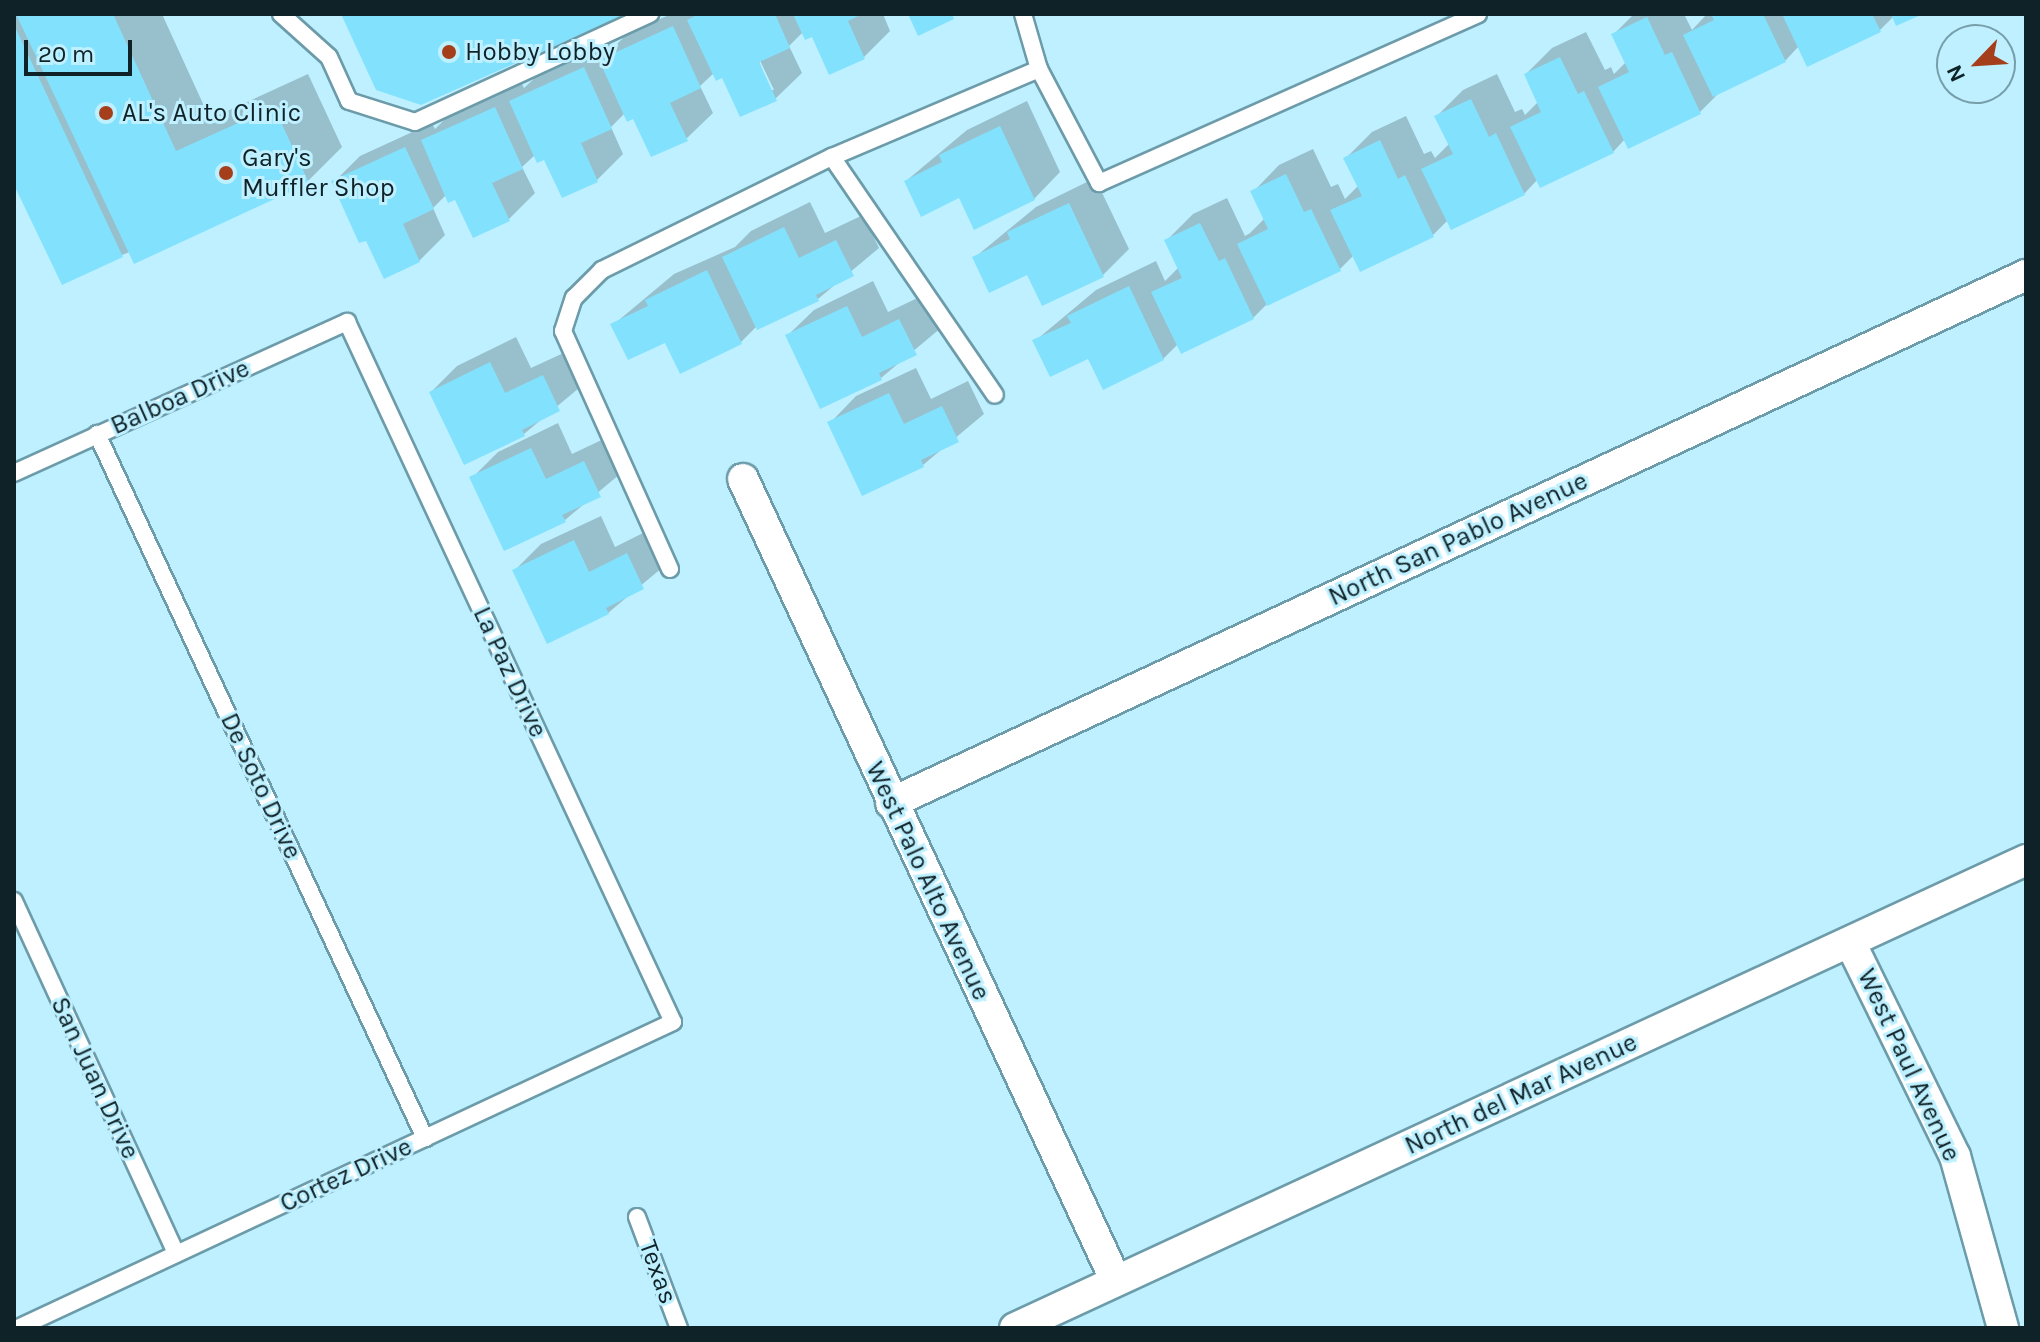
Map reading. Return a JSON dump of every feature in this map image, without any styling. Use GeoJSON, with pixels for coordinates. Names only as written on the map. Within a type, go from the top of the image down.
{"type":"FeatureCollection","features":[{"type":"Feature","properties":{"kind":"street","name":"North San Pablo Avenue"},"geometry":{"type":"LineString","coordinates":[[891,803],[2026,275]]}},
{"type":"Feature","properties":{"kind":"street","name":"West Palo Alto Avenue"},"geometry":{"type":"LineString","coordinates":[[743,479],[891,803],[1116,1281]]}},
{"type":"Feature","properties":{"kind":"street","name":"North del Mar Avenue"},"geometry":{"type":"LineString","coordinates":[[1015,1328],[2026,860]]}},
{"type":"Feature","properties":{"kind":"street","name":"West Paul Avenue"},"geometry":{"type":"LineString","coordinates":[[1850,942],[1955,1156],[2003,1328]]}},
{"type":"Feature","properties":{"kind":"lane"},"geometry":{"type":"LineString","coordinates":[[281,14],[329,57],[349,101],[415,122],[650,14]]}},
{"type":"Feature","properties":{"kind":"lane"},"geometry":{"type":"LineString","coordinates":[[1023,14],[1039,69],[1099,183],[1478,14]]}},
{"type":"Feature","properties":{"kind":"lane"},"geometry":{"type":"LineString","coordinates":[[670,569],[563,331],[574,298],[602,270],[832,157],[1039,69]]}},
{"type":"Feature","properties":{"kind":"lane"},"geometry":{"type":"LineString","coordinates":[[832,157],[995,395]]}},
{"type":"Feature","properties":{"kind":"lane","name":"Balboa Drive"},"geometry":{"type":"LineString","coordinates":[[14,473],[347,322]]}},
{"type":"Feature","properties":{"kind":"lane","name":"La Paz Drive"},"geometry":{"type":"LineString","coordinates":[[347,322],[673,1022]]}},
{"type":"Feature","properties":{"kind":"lane","name":"De Soto Drive"},"geometry":{"type":"LineString","coordinates":[[97,434],[425,1138]]}},
{"type":"Feature","properties":{"kind":"lane","name":"San Juan Drive"},"geometry":{"type":"LineString","coordinates":[[14,901],[176,1254]]}},
{"type":"Feature","properties":{"kind":"lane","name":"Cortez Drive"},"geometry":{"type":"LineString","coordinates":[[18,1328],[673,1022]]}},
{"type":"Feature","properties":{"kind":"lane","name":"Texas"},"geometry":{"type":"LineString","coordinates":[[637,1217],[678,1328]]}},
{"type":"Feature","properties":{"kind":"building"},"geometry":{"type":"Polygon","coordinates":[[[16,14],[113,14],[176,151],[274,107],[309,183],[134,264],[16,14]]]}},
{"type":"Feature","properties":{"kind":"building","name":"Hobby Lobby"},"geometry":{"type":"Polygon","coordinates":[[[341,14],[626,14],[421,105],[376,90],[341,14]]]}},
{"type":"Feature","properties":{"kind":"building"},"geometry":{"type":"Polygon","coordinates":[[[699,14],[775,14],[790,48],[759,62],[777,101],[740,117],[722,78],[716,81],[687,20],[699,14]]]}},
{"type":"Feature","properties":{"kind":"building"},"geometry":{"type":"Polygon","coordinates":[[[793,14],[862,14],[848,21],[865,59],[829,75],[812,37],[805,40],[793,14]]]}},
{"type":"Feature","properties":{"kind":"building"},"geometry":{"type":"Polygon","coordinates":[[[908,14],[952,14],[954,19],[918,36],[908,14]]]}},
{"type":"Feature","properties":{"kind":"building"},"geometry":{"type":"Polygon","coordinates":[[[1711,14],[1763,14],[1786,62],[1713,97],[1683,35],[1714,20],[1711,14]]]}},
{"type":"Feature","properties":{"kind":"building"},"geometry":{"type":"Polygon","coordinates":[[[1782,14],[1872,14],[1881,32],[1807,67],[1782,14]]]}},
{"type":"Feature","properties":{"kind":"building"},"geometry":{"type":"Polygon","coordinates":[[[1891,14],[1923,14],[1896,26],[1891,14]]]}},
{"type":"Feature","properties":{"kind":"building"},"geometry":{"type":"Polygon","coordinates":[[[1647,17],[1665,55],[1672,52],[1701,114],[1628,149],[1598,87],[1629,72],[1611,34],[1647,17]]]}},
{"type":"Feature","properties":{"kind":"building"},"geometry":{"type":"Polygon","coordinates":[[[14,25],[123,257],[62,285],[14,185],[14,25]]]}},
{"type":"Feature","properties":{"kind":"building"},"geometry":{"type":"Polygon","coordinates":[[[673,26],[701,88],[670,103],[688,141],[651,157],[633,119],[627,122],[599,60],[673,26]]]}},
{"type":"Feature","properties":{"kind":"building"},"geometry":{"type":"Polygon","coordinates":[[[1560,57],[1578,94],[1584,91],[1614,153],[1540,188],[1510,127],[1541,112],[1524,74],[1560,57]]]}},
{"type":"Feature","properties":{"kind":"building"},"geometry":{"type":"Polygon","coordinates":[[[584,67],[612,129],[581,143],[598,182],[562,198],[544,160],[537,163],[509,101],[584,67]]]}},
{"type":"Feature","properties":{"kind":"building"},"geometry":{"type":"Polygon","coordinates":[[[1471,99],[1489,137],[1496,133],[1525,195],[1451,230],[1421,169],[1453,154],[1434,116],[1471,99]]]}},
{"type":"Feature","properties":{"kind":"building"},"geometry":{"type":"Polygon","coordinates":[[[495,107],[523,169],[492,183],[510,221],[473,238],[455,200],[448,203],[421,140],[495,107]]]}},
{"type":"Feature","properties":{"kind":"building"},"geometry":{"type":"Polygon","coordinates":[[[1000,126],[1035,200],[974,230],[959,198],[921,217],[904,181],[942,162],[939,155],[1000,126]]]}},
{"type":"Feature","properties":{"kind":"building"},"geometry":{"type":"Polygon","coordinates":[[[1380,140],[1398,179],[1405,175],[1434,237],[1360,272],[1330,210],[1362,196],[1343,158],[1380,140]]]}},
{"type":"Feature","properties":{"kind":"building"},"geometry":{"type":"Polygon","coordinates":[[[405,147],[434,209],[403,224],[420,262],[384,279],[366,241],[359,243],[331,181],[405,147]]]}},
{"type":"Feature","properties":{"kind":"building"},"geometry":{"type":"Polygon","coordinates":[[[1286,174],[1304,212],[1311,209],[1341,271],[1267,306],[1237,244],[1268,229],[1250,191],[1286,174]]]}},
{"type":"Feature","properties":{"kind":"building"},"geometry":{"type":"Polygon","coordinates":[[[1069,203],[1104,277],[1042,306],[1027,275],[989,293],[972,257],[1010,239],[1007,232],[1069,203]]]}},
{"type":"Feature","properties":{"kind":"building"},"geometry":{"type":"Polygon","coordinates":[[[1200,223],[1219,261],[1225,258],[1254,319],[1181,354],[1151,292],[1182,278],[1164,240],[1200,223]]]}},
{"type":"Feature","properties":{"kind":"building"},"geometry":{"type":"Polygon","coordinates":[[[784,227],[799,258],[836,240],[854,276],[816,295],[819,301],[757,330],[722,257],[784,227]]]}},
{"type":"Feature","properties":{"kind":"building"},"geometry":{"type":"Polygon","coordinates":[[[707,270],[742,344],[680,374],[665,343],[628,360],[610,324],[648,306],[645,300],[707,270]]]}},
{"type":"Feature","properties":{"kind":"building"},"geometry":{"type":"Polygon","coordinates":[[[1129,286],[1164,360],[1103,390],[1088,359],[1050,377],[1032,340],[1071,323],[1067,316],[1129,286]]]}},
{"type":"Feature","properties":{"kind":"building"},"geometry":{"type":"Polygon","coordinates":[[[847,306],[862,337],[899,319],[917,355],[879,373],[882,380],[820,409],[785,335],[847,306]]]}},
{"type":"Feature","properties":{"kind":"building"},"geometry":{"type":"Polygon","coordinates":[[[490,362],[505,393],[543,375],[560,411],[522,430],[525,436],[464,465],[429,392],[490,362]]]}},
{"type":"Feature","properties":{"kind":"building"},"geometry":{"type":"Polygon","coordinates":[[[889,393],[904,424],[942,406],[959,442],[921,460],[924,467],[862,496],[827,422],[889,393]]]}},
{"type":"Feature","properties":{"kind":"building"},"geometry":{"type":"Polygon","coordinates":[[[531,448],[546,479],[584,461],[601,497],[562,515],[566,522],[504,551],[469,477],[531,448]]]}},
{"type":"Feature","properties":{"kind":"building"},"geometry":{"type":"Polygon","coordinates":[[[574,540],[589,572],[627,553],[644,589],[606,608],[609,614],[547,644],[512,570],[574,540]]]}},
{"type":"Feature","properties":{"kind":"place","name":"Hobby Lobby"},"geometry":{"type":"Point","coordinates":[449,52]}},
{"type":"Feature","properties":{"kind":"place","name":"AL's Auto Clinic"},"geometry":{"type":"Point","coordinates":[106,113]}},
{"type":"Feature","properties":{"kind":"place","name":"Gary's Muffler Shop"},"geometry":{"type":"Point","coordinates":[226,173]}}]}
